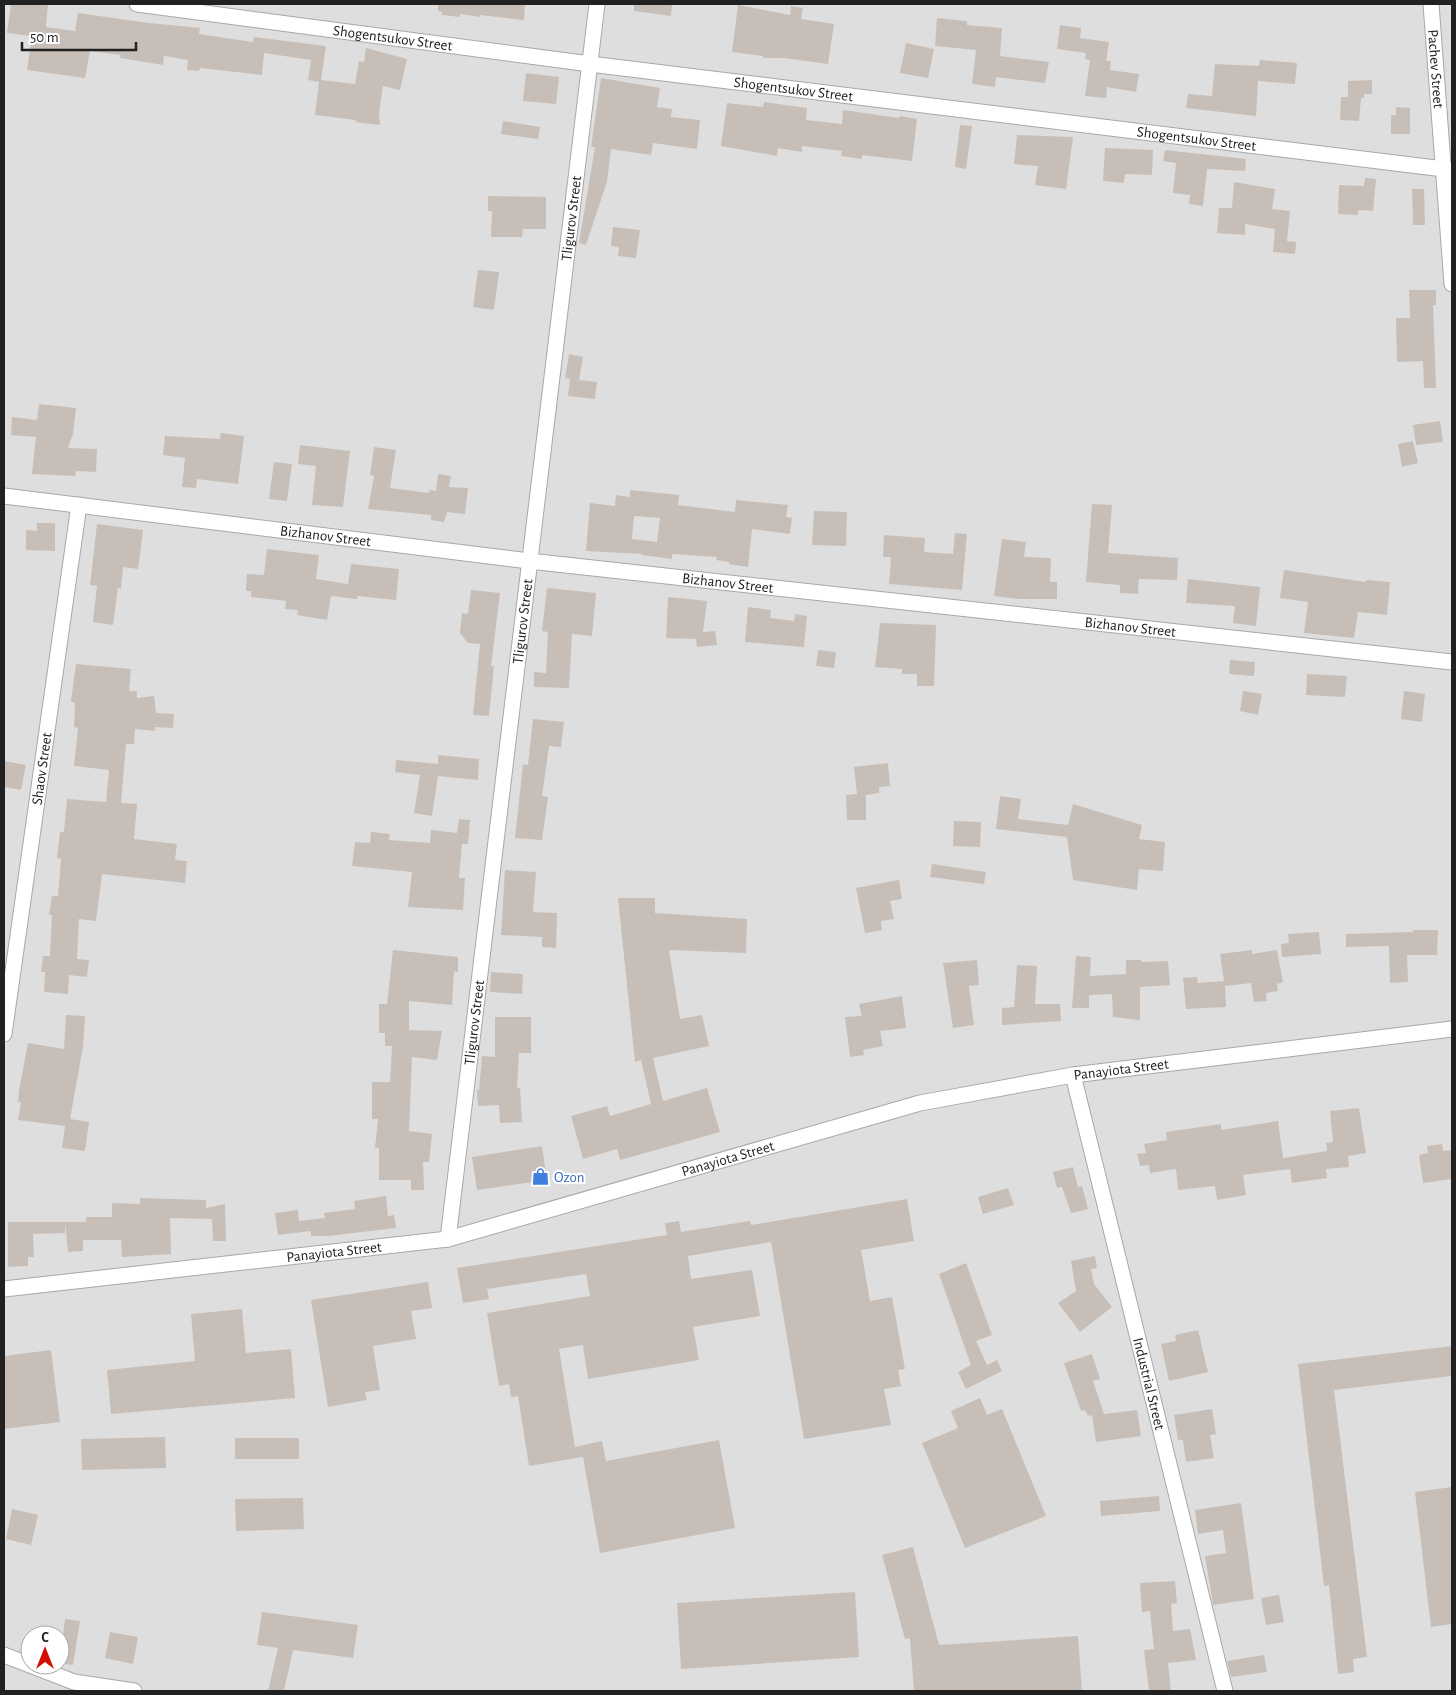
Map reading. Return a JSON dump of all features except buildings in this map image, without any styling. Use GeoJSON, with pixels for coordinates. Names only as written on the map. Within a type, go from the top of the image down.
{"type":"FeatureCollection","features":[{"type":"Feature","properties":{"kind":"street","name":"Shogentsukov Street"},"geometry":{"type":"LineString","coordinates":[[137,4],[590,64],[1447,170]]}},
{"type":"Feature","properties":{"kind":"street","name":"Tligurov Street"},"geometry":{"type":"LineString","coordinates":[[448,1239],[597,4]]}},
{"type":"Feature","properties":{"kind":"street","name":"Pachev Street"},"geometry":{"type":"LineString","coordinates":[[1431,4],[1447,170],[1452,284]]}},
{"type":"Feature","properties":{"kind":"street","name":"Bizhanov Street"},"geometry":{"type":"LineString","coordinates":[[4,496],[529,562],[1452,662]]}},
{"type":"Feature","properties":{"kind":"street","name":"Shaov Street"},"geometry":{"type":"LineString","coordinates":[[4,1034],[79,505]]}},
{"type":"Feature","properties":{"kind":"street","name":"Panayiota Street"},"geometry":{"type":"LineString","coordinates":[[4,1289],[448,1239],[920,1103],[1073,1075],[1452,1029]]}},
{"type":"Feature","properties":{"kind":"street","name":"Industrial Street"},"geometry":{"type":"LineString","coordinates":[[1073,1075],[1225,1691]]}},
{"type":"Feature","properties":{"kind":"street"},"geometry":{"type":"LineString","coordinates":[[4,1655],[74,1682],[134,1691]]}},
{"type":"Feature","properties":{"kind":"shaded area"},"geometry":{"type":"Polygon","coordinates":[[[4,4],[1452,4],[1452,1691],[4,1691],[4,4]]]}},
{"type":"Feature","properties":{"kind":"place","name":"Ozon"},"geometry":{"type":"Point","coordinates":[540,1177]}}]}
